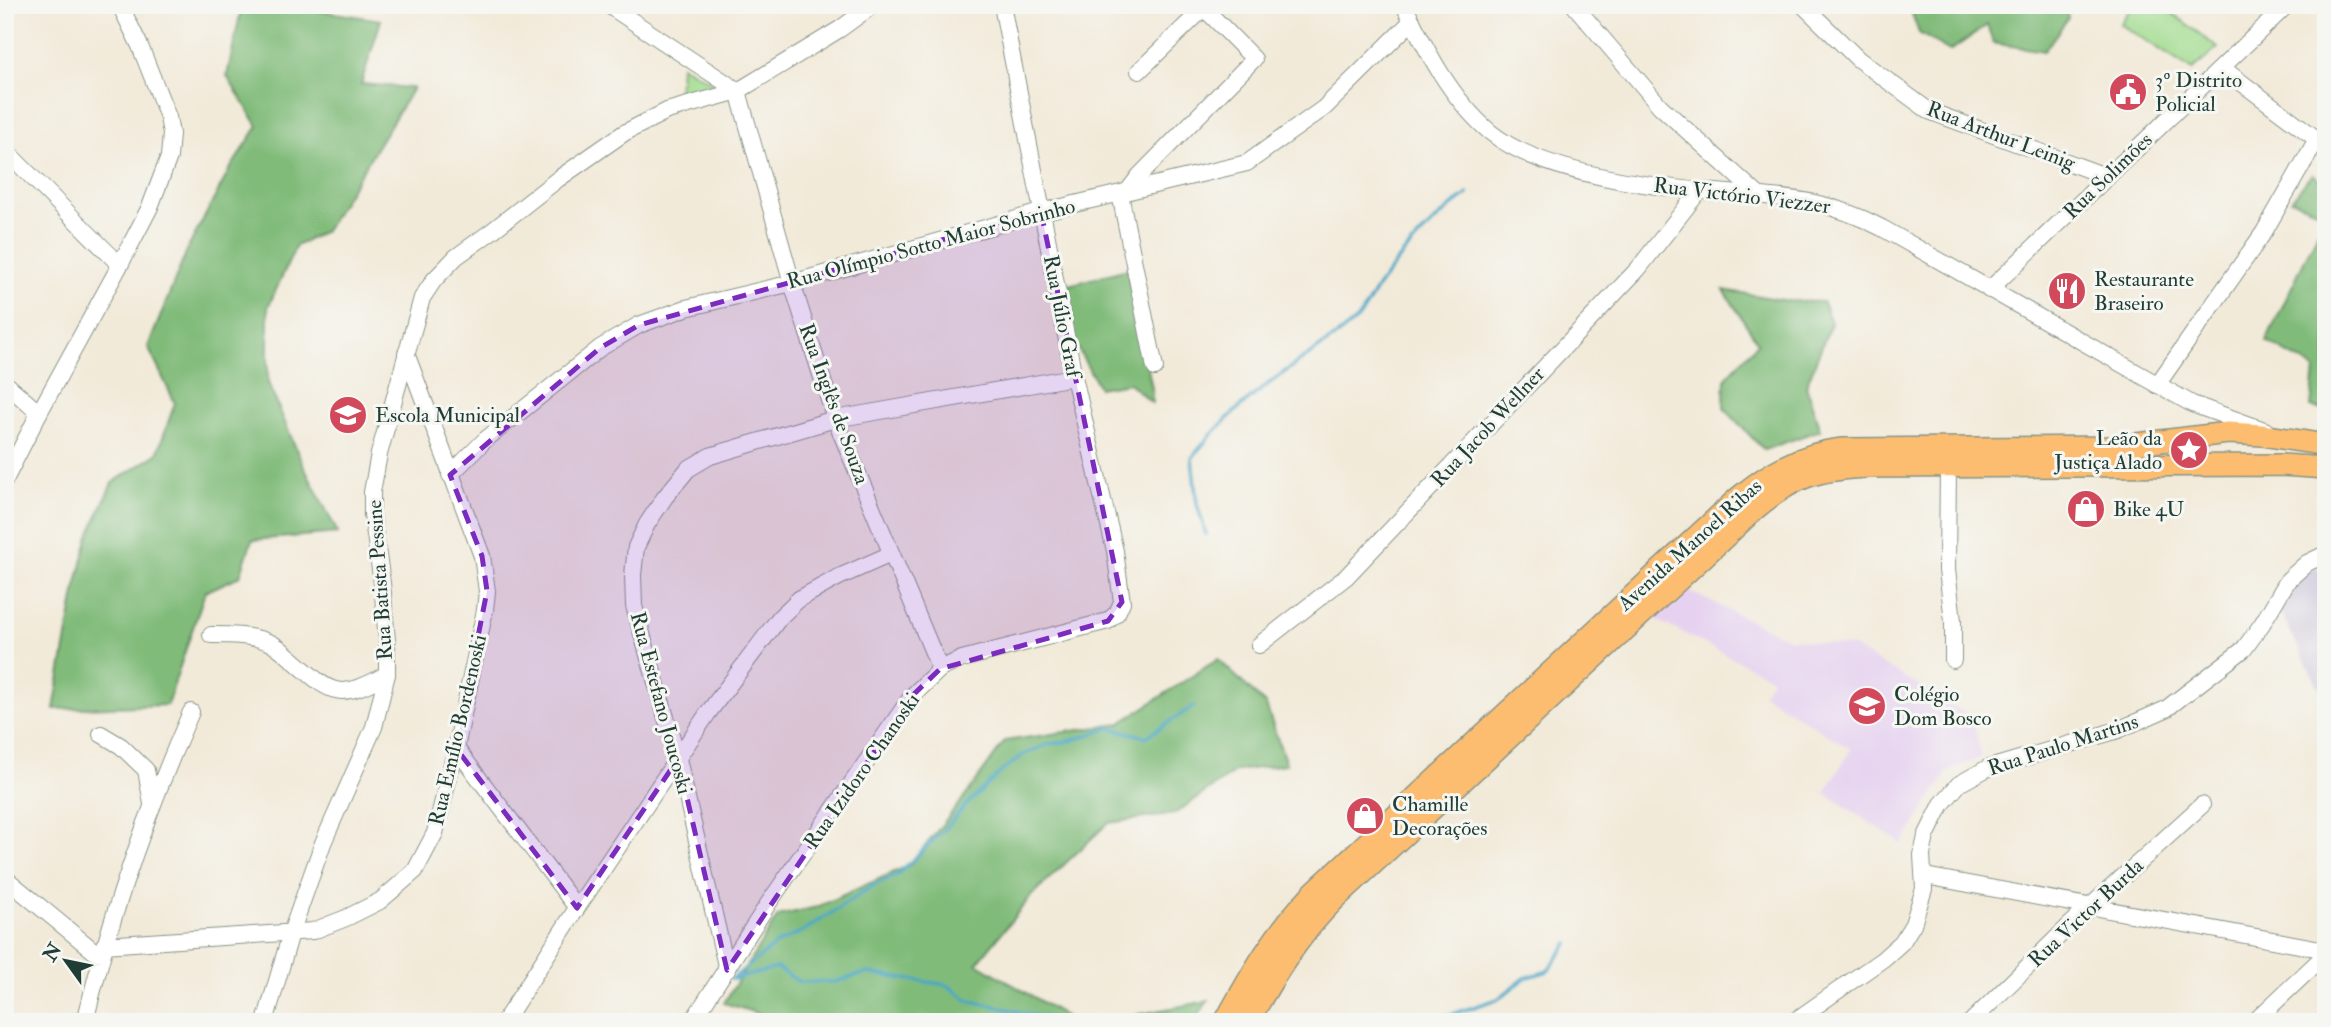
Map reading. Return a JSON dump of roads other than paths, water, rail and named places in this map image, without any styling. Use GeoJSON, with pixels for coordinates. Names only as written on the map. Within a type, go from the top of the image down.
{"type":"FeatureCollection","features":[{"type":"Feature","properties":{"kind":"main road","name":"Avenida Manoel Ribas"},"geometry":{"type":"LineString","coordinates":[[1619,622],[1752,486],[1780,467],[1811,454],[1863,448],[2111,447],[2243,433],[2326,445]]}},
{"type":"Feature","properties":{"kind":"main road"},"geometry":{"type":"LineString","coordinates":[[2214,434],[2237,465]]}},
{"type":"Feature","properties":{"kind":"main road"},"geometry":{"type":"LineString","coordinates":[[2282,465],[2287,438]]}},
{"type":"Feature","properties":{"kind":"main road","name":"Avenida Manoel Ribas"},"geometry":{"type":"LineString","coordinates":[[1225,1022],[1273,940],[1306,900],[1354,853],[1619,622],[1755,509],[1796,481],[1808,475],[1845,468],[2282,465],[2326,468]]}},
{"type":"Feature","properties":{"kind":"main road","name":"Avenida Manoel Ribas"},"geometry":{"type":"LineString","coordinates":[[1248,1022],[1300,938],[1346,888],[1581,657]]}},
{"type":"Feature","properties":{"kind":"main road"},"geometry":{"type":"LineString","coordinates":[[1346,888],[1357,861],[1354,853]]}},
{"type":"Feature","properties":{"kind":"street"},"geometry":{"type":"LineString","coordinates":[[5,480],[38,413],[150,207],[169,157],[171,134],[168,117],[140,46],[120,5]]}},
{"type":"Feature","properties":{"kind":"street"},"geometry":{"type":"LineString","coordinates":[[607,5],[738,92],[840,29],[873,5]]}},
{"type":"Feature","properties":{"kind":"street","name":"Rua Júlio Graf"},"geometry":{"type":"LineString","coordinates":[[1002,5],[1074,377],[1115,551],[1122,602],[1117,614],[1108,621]]}},
{"type":"Feature","properties":{"kind":"street","name":"Rua Victório Viezzer"},"geometry":{"type":"LineString","coordinates":[[1404,5],[1440,72],[1468,109],[1490,132],[1513,147],[1578,171],[1699,191],[1812,201],[1847,211],[1882,228],[2192,404],[2287,438]]}},
{"type":"Feature","properties":{"kind":"street"},"geometry":{"type":"LineString","coordinates":[[1574,5],[1660,106],[1758,195]]}},
{"type":"Feature","properties":{"kind":"street","name":"Rua Arthur Leinig"},"geometry":{"type":"LineString","coordinates":[[1803,5],[1858,59],[1929,111],[2108,177]]}},
{"type":"Feature","properties":{"kind":"street","name":"Rua Solimões"},"geometry":{"type":"LineString","coordinates":[[1989,290],[2287,5]]}},
{"type":"Feature","properties":{"kind":"street"},"geometry":{"type":"LineString","coordinates":[[1139,71],[1204,8],[1254,60],[1123,193],[1155,368]]}},
{"type":"Feature","properties":{"kind":"street","name":"Rua Olímpio Sotto Maior Sobrinho"},"geometry":{"type":"LineString","coordinates":[[450,475],[485,440],[600,348],[639,325],[686,308],[792,283],[1041,212],[1247,163],[1324,108],[1412,20]]}},
{"type":"Feature","properties":{"kind":"street"},"geometry":{"type":"LineString","coordinates":[[2157,385],[2264,232],[2321,143],[2222,68]]}},
{"type":"Feature","properties":{"kind":"street","name":"Rua Inglês de Souza"},"geometry":{"type":"LineString","coordinates":[[738,92],[792,283],[835,418],[940,669]]}},
{"type":"Feature","properties":{"kind":"street","name":"Rua Batista Pessine"},"geometry":{"type":"LineString","coordinates":[[265,1022],[291,933],[323,843],[374,727],[387,674],[387,641],[372,514],[372,492],[379,454],[422,298],[434,280],[456,257],[558,179],[624,134],[667,111],[738,92]]}},
{"type":"Feature","properties":{"kind":"street"},"geometry":{"type":"LineString","coordinates":[[5,150],[120,265]]}},
{"type":"Feature","properties":{"kind":"street","name":"Rua Jacob Wellner"},"geometry":{"type":"LineString","coordinates":[[1259,645],[1346,577],[1638,269],[1699,191]]}},
{"type":"Feature","properties":{"kind":"street","name":"Rua Emílio Bordenoski"},"geometry":{"type":"LineString","coordinates":[[102,951],[313,931],[380,901],[415,871],[435,833],[456,748],[487,591],[482,556],[406,354]]}},
{"type":"Feature","properties":{"kind":"street","name":"Rua Estefano Joucoski"},"geometry":{"type":"LineString","coordinates":[[727,970],[678,759],[634,606],[636,547],[647,524],[688,469],[709,456],[835,418],[1074,377]]}},
{"type":"Feature","properties":{"kind":"street"},"geometry":{"type":"LineString","coordinates":[[5,383],[38,413]]}},
{"type":"Feature","properties":{"kind":"street","name":"Rua Victório Viezzer"},"geometry":{"type":"LineString","coordinates":[[2192,404],[2214,434]]}},
{"type":"Feature","properties":{"kind":"street"},"geometry":{"type":"LineString","coordinates":[[1948,467],[1947,570],[1954,660]]}},
{"type":"Feature","properties":{"kind":"street"},"geometry":{"type":"LineString","coordinates":[[504,1022],[708,713],[780,617],[799,599],[839,577],[891,554]]}},
{"type":"Feature","properties":{"kind":"street","name":"Rua Paulo Martins"},"geometry":{"type":"LineString","coordinates":[[1793,1022],[1883,959],[1902,942],[1913,924],[1922,899],[1922,855],[1926,836],[1942,804],[1959,784],[1986,769],[2118,730],[2165,709],[2244,649],[2288,580],[2307,563],[2326,554]]}},
{"type":"Feature","properties":{"kind":"street","name":"Rua Izidoro Chanoski"},"geometry":{"type":"LineString","coordinates":[[692,1022],[768,904],[912,696],[940,669],[962,659],[1108,621]]}},
{"type":"Feature","properties":{"kind":"street"},"geometry":{"type":"LineString","coordinates":[[211,635],[230,635],[272,643],[318,683],[339,692],[362,688],[387,674]]}},
{"type":"Feature","properties":{"kind":"street"},"geometry":{"type":"LineString","coordinates":[[85,1022],[102,951],[153,807],[191,712]]}},
{"type":"Feature","properties":{"kind":"street"},"geometry":{"type":"LineString","coordinates":[[101,734],[121,746],[146,770],[153,807]]}},
{"type":"Feature","properties":{"kind":"street"},"geometry":{"type":"LineString","coordinates":[[456,748],[577,908]]}},
{"type":"Feature","properties":{"kind":"street","name":"Rua Victor Burda"},"geometry":{"type":"LineString","coordinates":[[1971,1022],[2069,926],[2202,805]]}},
{"type":"Feature","properties":{"kind":"street"},"geometry":{"type":"LineString","coordinates":[[1924,876],[2326,952]]}},
{"type":"Feature","properties":{"kind":"street"},"geometry":{"type":"LineString","coordinates":[[5,878],[102,951]]}},
{"type":"Feature","properties":{"kind":"street"},"geometry":{"type":"LineString","coordinates":[[2254,1022],[2326,952]]}},
{"type":"Feature","properties":{"kind":"waterway"},"geometry":{"type":"LineString","coordinates":[[1206,534],[1197,504],[1192,458],[1213,432],[1250,398],[1355,321],[1391,268],[1411,245],[1432,223],[1468,194]]}},
{"type":"Feature","properties":{"kind":"waterway"},"geometry":{"type":"LineString","coordinates":[[732,979],[776,944],[807,929],[874,885],[897,875],[964,807],[1023,755],[1049,744],[1070,741],[1110,728],[1146,737],[1194,706]]}},
{"type":"Feature","properties":{"kind":"waterway"},"geometry":{"type":"LineString","coordinates":[[1428,1022],[1498,999],[1525,978],[1548,971],[1568,943]]}},
{"type":"Feature","properties":{"kind":"waterway"},"geometry":{"type":"LineString","coordinates":[[734,979],[777,968],[799,982],[835,982],[866,973],[947,985],[968,1000],[1055,1020]]}},
{"type":"Feature","properties":{"kind":"place","name":"3º Distrito Policial"},"geometry":{"type":"Point","coordinates":[2128,92]}},
{"type":"Feature","properties":{"kind":"place","name":"Restaurante Braseiro"},"geometry":{"type":"Point","coordinates":[2067,291]}},
{"type":"Feature","properties":{"kind":"place","name":"Escola Municipal"},"geometry":{"type":"Point","coordinates":[348,415]}},
{"type":"Feature","properties":{"kind":"place","name":"Leão da Justiça Alado"},"geometry":{"type":"Point","coordinates":[2189,450]}},
{"type":"Feature","properties":{"kind":"place","name":"Bike 4U"},"geometry":{"type":"Point","coordinates":[2086,509]}},
{"type":"Feature","properties":{"kind":"place","name":"Colégio Dom Bosco"},"geometry":{"type":"Point","coordinates":[1867,706]}},
{"type":"Feature","properties":{"kind":"place","name":"Chamille Decorações"},"geometry":{"type":"Point","coordinates":[1365,816]}}]}
